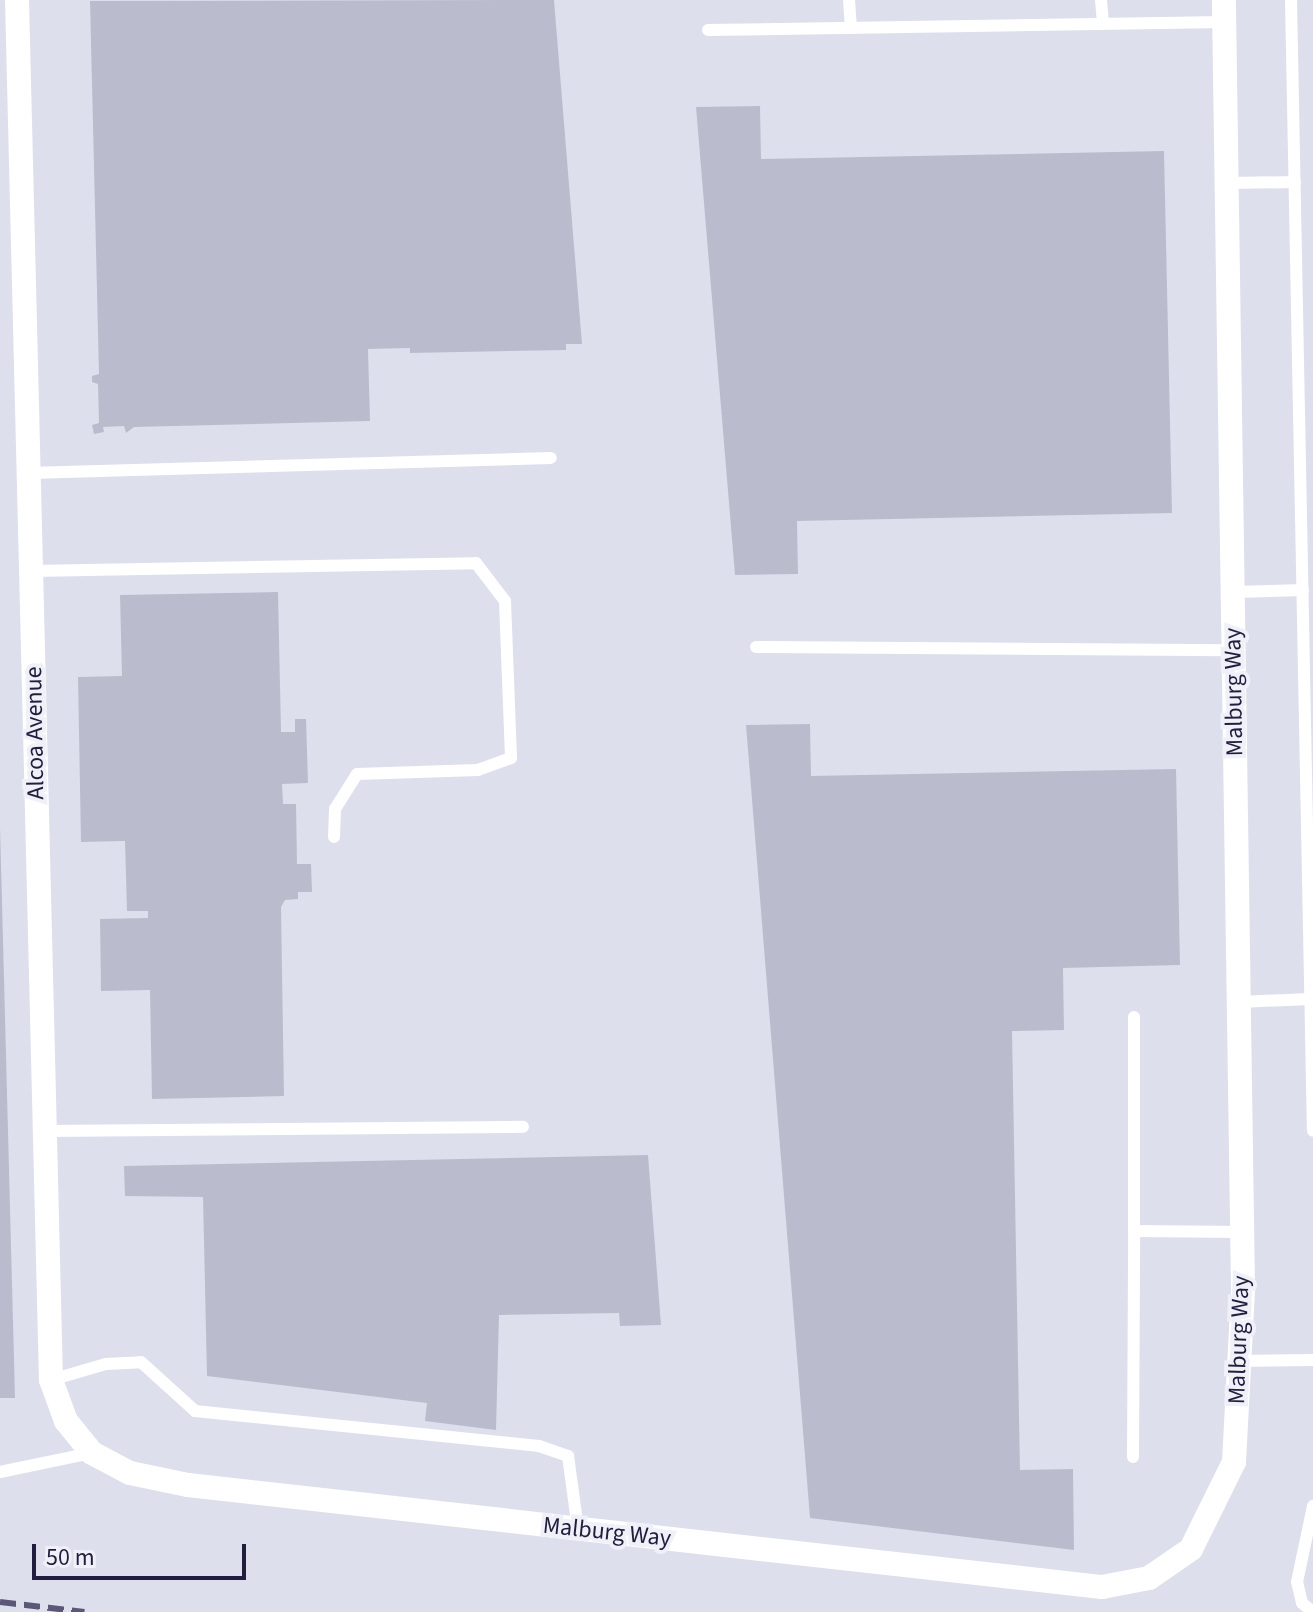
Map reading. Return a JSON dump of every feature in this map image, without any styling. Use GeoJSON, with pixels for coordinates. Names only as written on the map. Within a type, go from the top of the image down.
{"type":"FeatureCollection","features":[{"type":"Feature","properties":{"kind":"street","name":"Alcoa Avenue"},"geometry":{"type":"LineString","coordinates":[[17,0],[51,1380],[66,1421],[92,1453]]}},
{"type":"Feature","properties":{"kind":"street","name":"Malburg Way"},"geometry":{"type":"LineString","coordinates":[[92,1453],[130,1473],[188,1485],[1102,1587],[1149,1578],[1191,1549],[1234,1462],[1242,1232],[1224,11]]}},
{"type":"Feature","properties":{"kind":"lane"},"geometry":{"type":"LineString","coordinates":[[849,0],[851,28]]}},
{"type":"Feature","properties":{"kind":"lane"},"geometry":{"type":"LineString","coordinates":[[1101,0],[1103,24]]}},
{"type":"Feature","properties":{"kind":"lane"},"geometry":{"type":"LineString","coordinates":[[1291,0],[1313,1131]]}},
{"type":"Feature","properties":{"kind":"lane"},"geometry":{"type":"LineString","coordinates":[[708,30],[1103,24],[1224,11]]}},
{"type":"Feature","properties":{"kind":"lane"},"geometry":{"type":"LineString","coordinates":[[1227,183],[1295,182]]}},
{"type":"Feature","properties":{"kind":"lane"},"geometry":{"type":"LineString","coordinates":[[29,473],[551,458]]}},
{"type":"Feature","properties":{"kind":"lane"},"geometry":{"type":"LineString","coordinates":[[31,571],[300,570],[476,563],[505,601],[511,758],[478,770],[357,774],[335,809],[334,837]]}},
{"type":"Feature","properties":{"kind":"lane"},"geometry":{"type":"LineString","coordinates":[[1233,592],[1303,590]]}},
{"type":"Feature","properties":{"kind":"lane"},"geometry":{"type":"LineString","coordinates":[[756,647],[1233,650]]}},
{"type":"Feature","properties":{"kind":"lane"},"geometry":{"type":"LineString","coordinates":[[1239,1002],[1310,999]]}},
{"type":"Feature","properties":{"kind":"lane"},"geometry":{"type":"LineString","coordinates":[[1133,1457],[1134,1017]]}},
{"type":"Feature","properties":{"kind":"lane"},"geometry":{"type":"LineString","coordinates":[[45,1131],[523,1127]]}},
{"type":"Feature","properties":{"kind":"lane"},"geometry":{"type":"LineString","coordinates":[[1134,1231],[1242,1232]]}},
{"type":"Feature","properties":{"kind":"lane"},"geometry":{"type":"LineString","coordinates":[[1239,1361],[1313,1360]]}},
{"type":"Feature","properties":{"kind":"lane"},"geometry":{"type":"LineString","coordinates":[[51,1380],[106,1364],[141,1362],[195,1411],[539,1446],[568,1456],[578,1529]]}},
{"type":"Feature","properties":{"kind":"lane"},"geometry":{"type":"LineString","coordinates":[[0,1472],[92,1453]]}},
{"type":"Feature","properties":{"kind":"lane"},"geometry":{"type":"LineString","coordinates":[[1313,1506],[1297,1582],[1302,1603],[1313,1612]]}},
{"type":"Feature","properties":{"kind":"building"},"geometry":{"type":"Polygon","coordinates":[[[554,0],[582,344],[566,344],[566,350],[410,353],[410,348],[368,349],[370,421],[134,427],[126,433],[124,426],[103,427],[104,432],[94,434],[92,425],[99,423],[98,384],[92,382],[92,376],[99,374],[90,1],[554,0]]]}},
{"type":"Feature","properties":{"kind":"building"},"geometry":{"type":"Polygon","coordinates":[[[760,106],[761,159],[1164,151],[1172,513],[797,521],[798,574],[735,575],[696,107],[760,106]]]}},
{"type":"Feature","properties":{"kind":"building"},"geometry":{"type":"Polygon","coordinates":[[[278,592],[281,732],[295,732],[295,719],[306,719],[308,783],[282,784],[283,804],[296,804],[297,864],[311,864],[312,892],[298,892],[298,899],[285,900],[281,907],[284,1096],[152,1099],[150,990],[101,991],[100,919],[148,918],[148,911],[127,911],[125,841],[81,842],[78,677],[122,676],[120,595],[278,592]]]}},
{"type":"Feature","properties":{"kind":"building"},"geometry":{"type":"Polygon","coordinates":[[[810,724],[811,776],[1176,769],[1180,965],[1063,968],[1064,1030],[1012,1031],[1020,1470],[1073,1469],[1074,1550],[810,1518],[746,725],[810,724]]]}},
{"type":"Feature","properties":{"kind":"building"},"geometry":{"type":"Polygon","coordinates":[[[0,826],[15,1398],[0,1398],[0,826]]]}},
{"type":"Feature","properties":{"kind":"building"},"geometry":{"type":"Polygon","coordinates":[[[648,1155],[661,1325],[620,1326],[619,1313],[499,1315],[496,1430],[425,1421],[427,1403],[207,1376],[203,1197],[125,1196],[124,1166],[648,1155]]]}},
{"type":"Feature","properties":{"kind":"railway"},"geometry":{"type":"LineString","coordinates":[[0,1602],[84,1612]]}}]}
